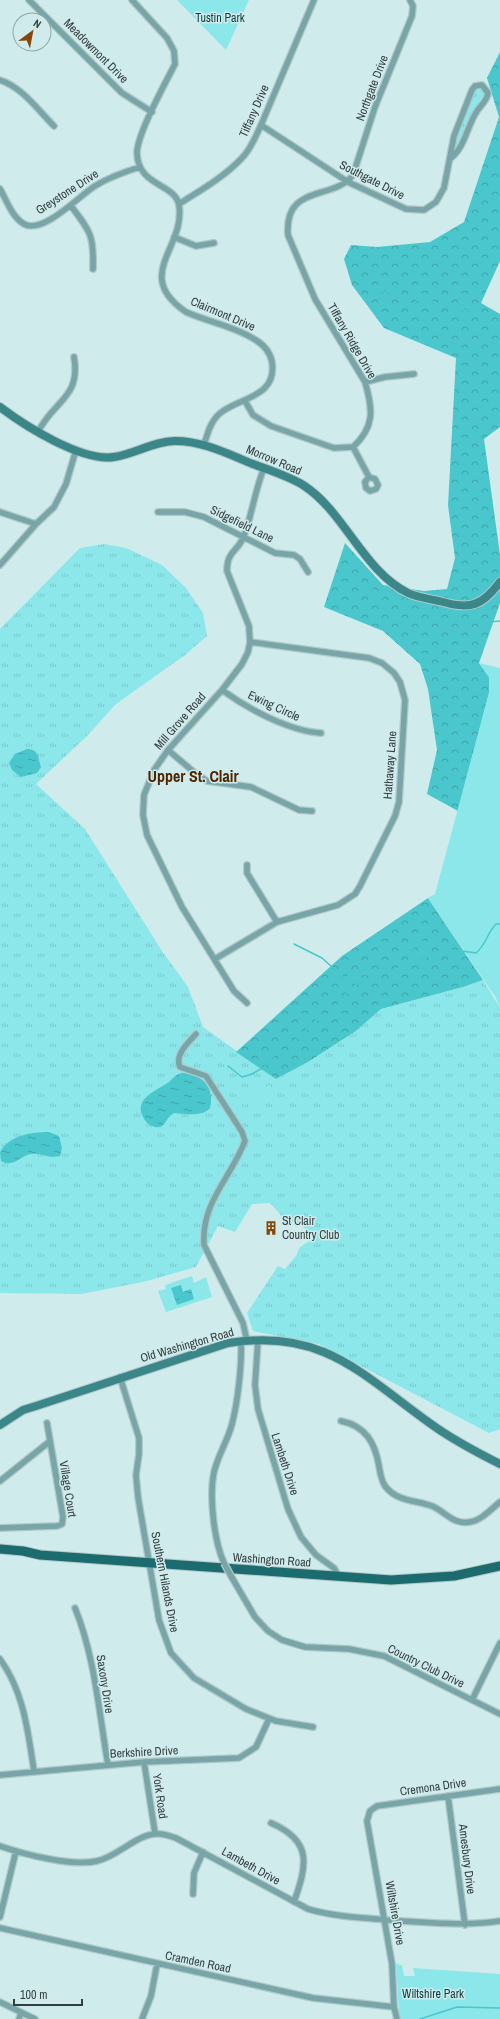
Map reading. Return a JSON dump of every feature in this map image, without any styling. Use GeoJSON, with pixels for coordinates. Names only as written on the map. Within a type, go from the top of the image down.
{"type":"FeatureCollection","features":[{"type":"Feature","properties":{"kind":"main road","name":"Washington Road"},"geometry":{"type":"LineString","coordinates":[[0,1549],[23,1551],[40,1555],[391,1580],[435,1578],[500,1566]]}},
{"type":"Feature","properties":{"kind":"main road","name":"Washington Road"},"geometry":{"type":"LineString","coordinates":[[0,1556],[22,1557],[40,1555]]}},
{"type":"Feature","properties":{"kind":"street","name":"Meadowmont Drive"},"geometry":{"type":"LineString","coordinates":[[29,0],[122,93],[152,112]]}},
{"type":"Feature","properties":{"kind":"street"},"geometry":{"type":"LineString","coordinates":[[132,0],[167,38],[174,51],[175,64],[139,139],[137,154],[140,167],[148,179],[167,190],[175,197],[179,204]]}},
{"type":"Feature","properties":{"kind":"street","name":"Tiffany Drive"},"geometry":{"type":"LineString","coordinates":[[179,204],[217,180],[243,157],[261,126],[314,0]]}},
{"type":"Feature","properties":{"kind":"street","name":"Northgate Drive"},"geometry":{"type":"LineString","coordinates":[[348,182],[353,175],[375,107],[412,16],[412,6],[410,0]]}},
{"type":"Feature","properties":{"kind":"street"},"geometry":{"type":"LineString","coordinates":[[0,80],[10,83],[54,126]]}},
{"type":"Feature","properties":{"kind":"street","name":"Southgate Drive"},"geometry":{"type":"LineString","coordinates":[[261,126],[348,182],[406,209],[424,210],[436,202],[444,188],[451,158],[454,136],[472,90],[475,86],[482,85],[488,93],[488,98],[477,111],[457,153],[451,158]]}},
{"type":"Feature","properties":{"kind":"street","name":"Greystone Drive"},"geometry":{"type":"LineString","coordinates":[[0,189],[14,216],[25,225],[41,224],[70,206],[94,186],[114,176],[140,167]]}},
{"type":"Feature","properties":{"kind":"street","name":"Tiffany Ridge Drive"},"geometry":{"type":"LineString","coordinates":[[348,182],[315,193],[300,202],[289,217],[288,235],[315,298],[365,382],[369,395],[371,415],[370,424],[362,439],[353,447]]}},
{"type":"Feature","properties":{"kind":"street","name":"Clairmont Drive"},"geometry":{"type":"LineString","coordinates":[[179,204],[179,219],[174,237],[162,265],[165,290],[178,306],[193,315],[253,338],[268,351],[271,358],[272,371],[268,384],[260,392],[223,411],[217,416],[210,425],[204,445]]}},
{"type":"Feature","properties":{"kind":"street"},"geometry":{"type":"LineString","coordinates":[[70,206],[88,228],[93,239],[93,269]]}},
{"type":"Feature","properties":{"kind":"street"},"geometry":{"type":"LineString","coordinates":[[174,237],[196,246],[214,243]]}},
{"type":"Feature","properties":{"kind":"street"},"geometry":{"type":"LineString","coordinates":[[38,432],[47,417],[72,389],[77,373],[74,357]]}},
{"type":"Feature","properties":{"kind":"street"},"geometry":{"type":"LineString","coordinates":[[365,382],[385,377],[414,374]]}},
{"type":"Feature","properties":{"kind":"street"},"geometry":{"type":"LineString","coordinates":[[245,401],[253,415],[271,426],[330,447],[353,447],[369,477]]}},
{"type":"Feature","properties":{"kind":"street","name":"Morrow Road"},"geometry":{"type":"LineString","coordinates":[[0,407],[19,421],[38,432],[89,456],[113,457],[173,441],[204,445],[303,485],[314,493],[368,558],[384,574],[408,592],[455,606],[466,606],[481,602],[488,597],[500,582]]}},
{"type":"Feature","properties":{"kind":"street"},"geometry":{"type":"LineString","coordinates":[[0,565],[36,524],[54,507],[60,498],[76,450]]}},
{"type":"Feature","properties":{"kind":"street","name":"Mill Grove Road"},"geometry":{"type":"LineString","coordinates":[[247,1003],[234,991],[182,907],[147,835],[143,815],[144,795],[154,770],[168,750],[222,690],[246,658],[250,642],[247,621],[227,571],[228,559],[243,538],[264,468]]}},
{"type":"Feature","properties":{"kind":"street"},"geometry":{"type":"LineString","coordinates":[[0,512],[36,524]]}},
{"type":"Feature","properties":{"kind":"street","name":"Sidgefield Lane"},"geometry":{"type":"LineString","coordinates":[[158,512],[185,512],[204,517],[275,553],[294,555],[300,559],[308,572]]}},
{"type":"Feature","properties":{"kind":"street","name":"Hathaway Lane"},"geometry":{"type":"LineString","coordinates":[[215,959],[277,922],[338,905],[355,894],[395,816],[399,802],[405,700],[400,682],[394,673],[388,667],[376,660],[250,642]]}},
{"type":"Feature","properties":{"kind":"street","name":"Ewing Circle"},"geometry":{"type":"LineString","coordinates":[[222,690],[238,701],[291,728],[305,732],[320,733]]}},
{"type":"Feature","properties":{"kind":"street"},"geometry":{"type":"LineString","coordinates":[[168,750],[207,782],[251,786],[299,810],[312,811]]}},
{"type":"Feature","properties":{"kind":"street"},"geometry":{"type":"LineString","coordinates":[[247,864],[247,873],[277,922]]}},
{"type":"Feature","properties":{"kind":"street","name":"Country Club Drive"},"geometry":{"type":"LineString","coordinates":[[196,1034],[180,1054],[178,1063],[180,1067],[206,1076],[242,1132],[245,1141],[214,1196],[205,1219],[203,1236],[204,1245],[243,1323],[244,1341],[233,1419],[213,1480],[216,1532],[224,1563],[255,1617],[268,1631],[282,1640],[305,1647],[349,1649],[384,1656],[500,1714]]}},
{"type":"Feature","properties":{"kind":"street","name":"Old Washington Road"},"geometry":{"type":"LineString","coordinates":[[0,1425],[23,1410],[228,1343],[258,1340],[286,1341],[312,1346],[338,1357],[432,1425],[462,1444],[500,1464]]}},
{"type":"Feature","properties":{"kind":"street","name":"Lambeth Drive"},"geometry":{"type":"LineString","coordinates":[[258,1340],[256,1385],[258,1409],[288,1510],[295,1527],[306,1543],[316,1555],[334,1568],[339,1577]]}},
{"type":"Feature","properties":{"kind":"street","name":"Southern Hilands Drive"},"geometry":{"type":"LineString","coordinates":[[120,1378],[139,1438],[137,1489],[160,1628],[174,1658],[198,1681],[246,1709],[269,1719],[313,1726]]}},
{"type":"Feature","properties":{"kind":"street"},"geometry":{"type":"LineString","coordinates":[[341,1421],[356,1425],[370,1438],[376,1449],[383,1483],[397,1496],[431,1506],[450,1519],[465,1522],[479,1519],[500,1502]]}},
{"type":"Feature","properties":{"kind":"street","name":"Village Court"},"geometry":{"type":"LineString","coordinates":[[0,1528],[57,1526],[62,1524],[63,1517],[49,1442],[47,1423]]}},
{"type":"Feature","properties":{"kind":"street"},"geometry":{"type":"LineString","coordinates":[[0,1481],[49,1442]]}},
{"type":"Feature","properties":{"kind":"street","name":"Saxony Drive"},"geometry":{"type":"LineString","coordinates":[[75,1608],[85,1631],[108,1765]]}},
{"type":"Feature","properties":{"kind":"street"},"geometry":{"type":"LineString","coordinates":[[472,1700],[500,1643]]}},
{"type":"Feature","properties":{"kind":"street"},"geometry":{"type":"LineString","coordinates":[[0,1659],[9,1671],[19,1693],[27,1724],[34,1771]]}},
{"type":"Feature","properties":{"kind":"street","name":"Berkshire Drive"},"geometry":{"type":"LineString","coordinates":[[0,1775],[144,1762],[238,1758],[256,1747],[269,1719]]}},
{"type":"Feature","properties":{"kind":"street","name":"York Road"},"geometry":{"type":"LineString","coordinates":[[144,1762],[155,1834]]}},
{"type":"Feature","properties":{"kind":"street","name":"Cremona Drive"},"geometry":{"type":"LineString","coordinates":[[370,1811],[378,1806],[500,1789]]}},
{"type":"Feature","properties":{"kind":"street","name":"Amesbury Drive"},"geometry":{"type":"LineString","coordinates":[[448,1796],[465,1925]]}},
{"type":"Feature","properties":{"kind":"street","name":"Wiltshire Drive"},"geometry":{"type":"LineString","coordinates":[[370,1811],[367,1821],[392,1964],[394,2007],[397,2019]]}},
{"type":"Feature","properties":{"kind":"street"},"geometry":{"type":"LineString","coordinates":[[271,1823],[293,1834],[304,1860],[304,1875],[294,1902]]}},
{"type":"Feature","properties":{"kind":"street"},"geometry":{"type":"LineString","coordinates":[[0,1846],[16,1851],[80,1863],[96,1861],[111,1856],[138,1840],[155,1834]]}},
{"type":"Feature","properties":{"kind":"street","name":"Lambeth Drive"},"geometry":{"type":"LineString","coordinates":[[155,1834],[176,1838],[294,1902],[308,1909],[328,1915],[465,1925],[500,1921]]}},
{"type":"Feature","properties":{"kind":"street"},"geometry":{"type":"LineString","coordinates":[[0,1917],[16,1851]]}},
{"type":"Feature","properties":{"kind":"street"},"geometry":{"type":"LineString","coordinates":[[193,1894],[194,1873],[203,1852]]}},
{"type":"Feature","properties":{"kind":"street","name":"Cramden Road"},"geometry":{"type":"LineString","coordinates":[[0,1928],[313,1998],[394,2007]]}},
{"type":"Feature","properties":{"kind":"street"},"geometry":{"type":"LineString","coordinates":[[142,2019],[151,1996],[157,1964]]}},
{"type":"Feature","properties":{"kind":"street"},"geometry":{"type":"LineString","coordinates":[[0,2002],[35,2019]]}},
{"type":"Feature","properties":{"kind":"street"},"geometry":{"type":"LineString","coordinates":[[19,2019],[22,2013]]}},
{"type":"Feature","properties":{"kind":"green space","name":"Tustin Park"},"geometry":{"type":"Polygon","coordinates":[[[177,0],[249,0],[226,50],[177,0]]]}},
{"type":"Feature","properties":{"kind":"green space"},"geometry":{"type":"Polygon","coordinates":[[[500,52],[500,261],[481,303],[500,314],[500,427],[484,439],[500,555],[500,603],[479,663],[489,677],[489,693],[458,811],[427,794],[437,750],[428,689],[420,664],[383,631],[324,607],[345,543],[383,585],[424,591],[447,589],[455,558],[448,505],[456,358],[384,328],[352,285],[344,259],[351,245],[377,247],[430,242],[464,222],[499,117],[487,78],[500,52]]]}},
{"type":"Feature","properties":{"kind":"green space"},"geometry":{"type":"Polygon","coordinates":[[[481,87],[486,95],[472,116],[456,151],[453,151],[457,135],[473,91],[476,88],[481,87]]]}},
{"type":"Feature","properties":{"kind":"green space"},"geometry":{"type":"Polygon","coordinates":[[[104,544],[126,548],[162,565],[186,588],[203,613],[207,636],[185,655],[116,704],[87,736],[36,784],[85,829],[162,951],[188,987],[203,1027],[276,1079],[308,1062],[356,1031],[381,1009],[463,987],[483,980],[500,1008],[500,1429],[489,1433],[319,1344],[253,1331],[247,1313],[278,1266],[285,1269],[296,1256],[300,1247],[316,1237],[298,1223],[285,1220],[270,1203],[252,1204],[235,1232],[218,1226],[196,1267],[143,1282],[81,1294],[0,1293],[0,629],[80,548],[104,544]]]}},
{"type":"Feature","properties":{"kind":"green space"},"geometry":{"type":"Polygon","coordinates":[[[479,663],[500,668],[500,1008],[496,998],[428,898],[435,894],[489,693],[489,677],[479,663]]]}},
{"type":"Feature","properties":{"kind":"green space"},"geometry":{"type":"Polygon","coordinates":[[[428,898],[483,980],[463,987],[381,1009],[356,1031],[308,1062],[276,1079],[236,1052],[342,956],[428,898]]]}},
{"type":"Feature","properties":{"kind":"green space"},"geometry":{"type":"Polygon","coordinates":[[[259,1084],[262,1089],[270,1085],[276,1098],[252,1107],[250,1102],[244,1105],[239,1093],[259,1084]]]}},
{"type":"Feature","properties":{"kind":"green space"},"geometry":{"type":"Polygon","coordinates":[[[192,1276],[194,1283],[206,1277],[212,1297],[166,1312],[158,1291],[166,1289],[165,1285],[192,1276]]]}},
{"type":"Feature","properties":{"kind":"green space","name":"Wiltshire Park"},"geometry":{"type":"Polygon","coordinates":[[[396,1964],[402,1965],[404,1976],[415,1976],[413,1968],[500,1974],[500,2019],[401,2019],[399,2014],[396,1964]]]}},
{"type":"Feature","properties":{"kind":"water"},"geometry":{"type":"Polygon","coordinates":[[[31,749],[36,752],[41,767],[37,773],[21,777],[12,770],[9,763],[15,754],[31,749]]]}},
{"type":"Feature","properties":{"kind":"water"},"geometry":{"type":"Polygon","coordinates":[[[182,1073],[196,1076],[209,1088],[211,1094],[210,1108],[203,1113],[198,1114],[174,1113],[164,1124],[158,1127],[148,1124],[141,1109],[145,1098],[169,1082],[176,1075],[182,1073]]]}},
{"type":"Feature","properties":{"kind":"water"},"geometry":{"type":"Polygon","coordinates":[[[49,1132],[59,1136],[62,1148],[60,1156],[52,1157],[31,1154],[9,1163],[1,1161],[0,1152],[4,1146],[15,1138],[28,1134],[49,1132]]]}},
{"type":"Feature","properties":{"kind":"water"},"geometry":{"type":"Polygon","coordinates":[[[181,1285],[183,1292],[191,1289],[194,1299],[177,1305],[171,1288],[181,1285]]]}},
{"type":"Feature","properties":{"kind":"waterway"},"geometry":{"type":"LineString","coordinates":[[365,289],[410,296],[419,301],[428,299],[441,306],[500,316]]}},
{"type":"Feature","properties":{"kind":"waterway"},"geometry":{"type":"LineString","coordinates":[[369,587],[389,603],[399,603],[406,608],[426,613],[434,619],[466,623],[483,619],[489,622],[500,621]]}},
{"type":"Feature","properties":{"kind":"waterway"},"geometry":{"type":"LineString","coordinates":[[405,965],[426,957],[455,950],[476,953],[496,924],[500,924]]}},
{"type":"Feature","properties":{"kind":"waterway"},"geometry":{"type":"LineString","coordinates":[[228,1066],[242,1077],[252,1074],[264,1067],[282,1046],[290,1044],[319,1018],[333,1012],[350,989],[366,977],[365,973],[385,972],[398,969],[408,962],[416,941],[432,942],[450,951]]}},
{"type":"Feature","properties":{"kind":"waterway"},"geometry":{"type":"LineString","coordinates":[[294,944],[322,958],[342,976],[360,980]]}},
{"type":"Feature","properties":{"kind":"waterway"},"geometry":{"type":"LineString","coordinates":[[420,2019],[457,2007],[500,2008]]}},
{"type":"Feature","properties":{"kind":"place","name":"St Clair Country Club"},"geometry":{"type":"Point","coordinates":[271,1228]}},
{"type":"Feature","properties":{"kind":"district","name":"Upper St. Clair"},"geometry":{"type":"Point","coordinates":[193,776]}}]}
